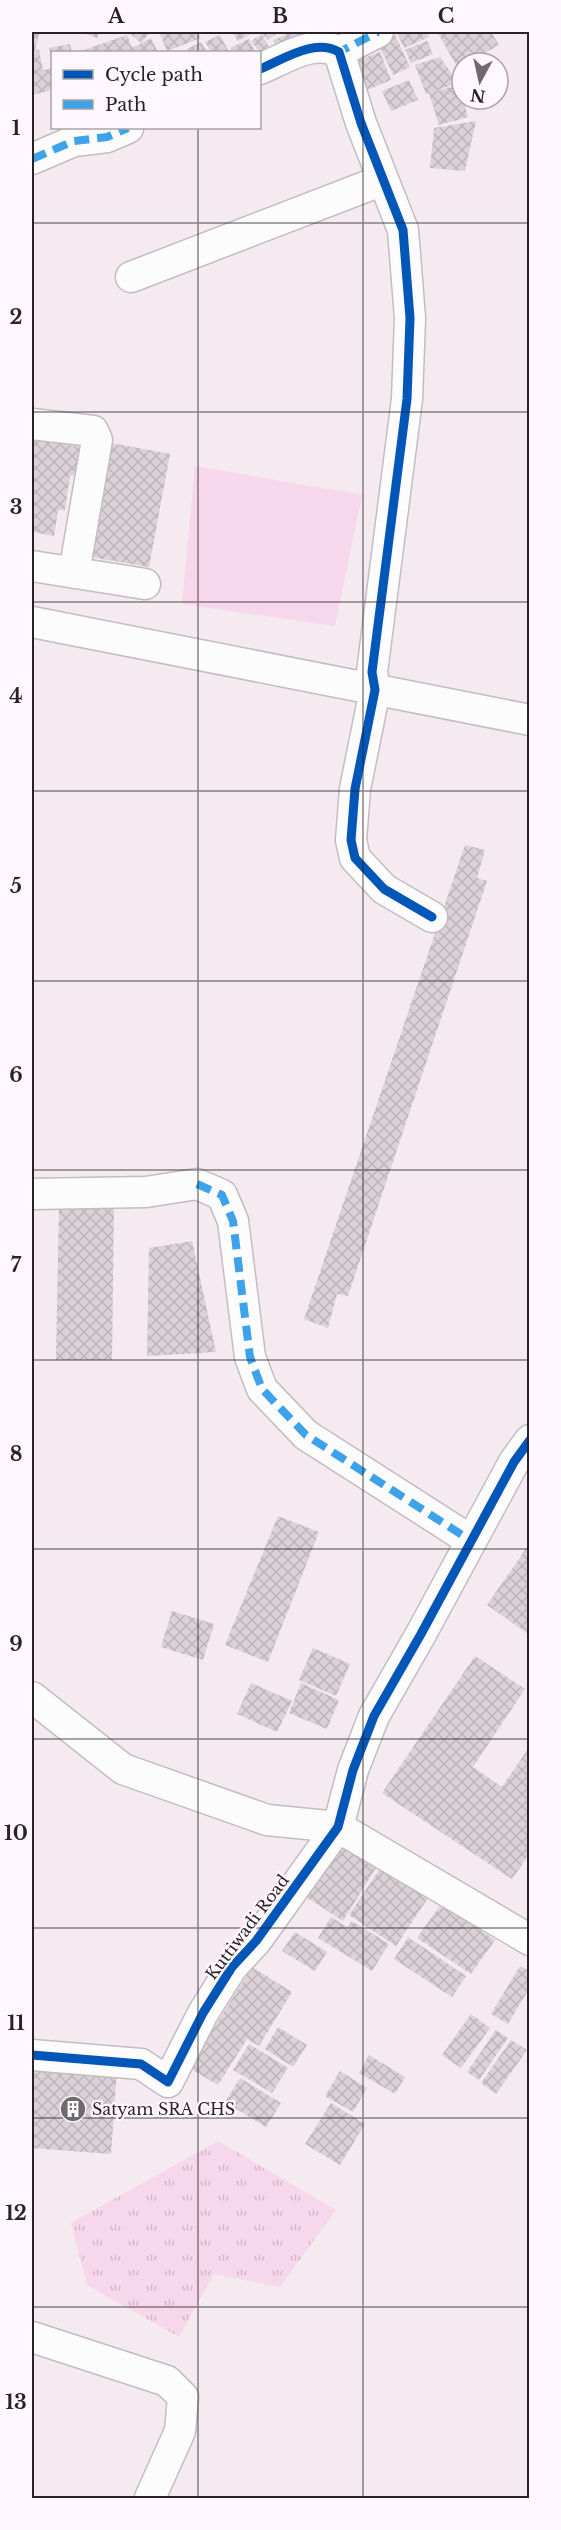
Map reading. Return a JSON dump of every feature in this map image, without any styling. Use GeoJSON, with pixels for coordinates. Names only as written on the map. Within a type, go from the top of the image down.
{"type":"FeatureCollection","features":[{"type":"Feature","properties":{"kind":"street"},"geometry":{"type":"LineString","coordinates":[[339,52],[378,32]]}},
{"type":"Feature","properties":{"kind":"street"},"geometry":{"type":"LineString","coordinates":[[261,69],[306,49],[328,46],[339,52],[360,123],[403,230],[410,318],[407,399],[374,652],[372,672],[375,690],[355,789],[351,840],[355,858],[384,889],[432,917]]}},
{"type":"Feature","properties":{"kind":"street"},"geometry":{"type":"LineString","coordinates":[[32,159],[74,141],[107,137],[126,129]]}},
{"type":"Feature","properties":{"kind":"street"},"geometry":{"type":"LineString","coordinates":[[131,277],[383,180]]}},
{"type":"Feature","properties":{"kind":"street"},"geometry":{"type":"LineString","coordinates":[[32,424],[93,431],[97,440],[74,573]]}},
{"type":"Feature","properties":{"kind":"street"},"geometry":{"type":"LineString","coordinates":[[32,566],[145,584]]}},
{"type":"Feature","properties":{"kind":"street"},"geometry":{"type":"LineString","coordinates":[[32,622],[530,720]]}},
{"type":"Feature","properties":{"kind":"street"},"geometry":{"type":"LineString","coordinates":[[32,1194],[146,1192],[197,1184],[222,1194],[233,1221],[250,1357],[262,1389],[306,1436],[470,1540]]}},
{"type":"Feature","properties":{"kind":"street"},"geometry":{"type":"LineString","coordinates":[[338,1827],[353,1770],[374,1716],[422,1634],[470,1540],[514,1462],[530,1440]]}},
{"type":"Feature","properties":{"kind":"street"},"geometry":{"type":"LineString","coordinates":[[32,1697],[123,1769],[267,1820],[338,1827],[530,1940]]}},
{"type":"Feature","properties":{"kind":"street","name":"Kuttiwadi Road"},"geometry":{"type":"LineString","coordinates":[[32,2055],[141,2064],[168,2082],[203,2013],[232,1967],[256,1941],[338,1827]]}},
{"type":"Feature","properties":{"kind":"street"},"geometry":{"type":"LineString","coordinates":[[32,2337],[167,2381],[183,2397],[180,2431],[150,2499]]}},
{"type":"Feature","properties":{"kind":"green space"},"geometry":{"type":"Polygon","coordinates":[[[195,466],[362,495],[335,626],[182,604],[195,466]]]}},
{"type":"Feature","properties":{"kind":"green space"},"geometry":{"type":"Polygon","coordinates":[[[218,2141],[336,2210],[280,2287],[214,2274],[179,2337],[87,2285],[71,2223],[218,2141]]]}},
{"type":"Feature","properties":{"kind":"building"},"geometry":{"type":"Polygon","coordinates":[[[32,32],[40,32],[35,50],[39,50],[43,70],[51,68],[51,90],[32,95],[32,32]]]}},
{"type":"Feature","properties":{"kind":"building"},"geometry":{"type":"Polygon","coordinates":[[[80,32],[99,32],[97,38],[80,32]]]}},
{"type":"Feature","properties":{"kind":"building"},"geometry":{"type":"Polygon","coordinates":[[[128,32],[151,32],[141,43],[128,32]]]}},
{"type":"Feature","properties":{"kind":"building"},"geometry":{"type":"Polygon","coordinates":[[[159,32],[198,32],[201,38],[167,51],[159,32]]]}},
{"type":"Feature","properties":{"kind":"building"},"geometry":{"type":"Polygon","coordinates":[[[232,32],[254,32],[238,41],[232,32]]]}},
{"type":"Feature","properties":{"kind":"building"},"geometry":{"type":"Polygon","coordinates":[[[261,32],[279,32],[268,40],[261,32]]]}},
{"type":"Feature","properties":{"kind":"building"},"geometry":{"type":"Polygon","coordinates":[[[292,32],[322,32],[324,36],[280,55],[273,40],[292,32]]]}},
{"type":"Feature","properties":{"kind":"building"},"geometry":{"type":"Polygon","coordinates":[[[427,32],[429,37],[404,48],[397,33],[427,32]]]}},
{"type":"Feature","properties":{"kind":"building"},"geometry":{"type":"Polygon","coordinates":[[[437,32],[491,32],[499,45],[488,51],[450,51],[450,54],[437,32]]]}},
{"type":"Feature","properties":{"kind":"building"},"geometry":{"type":"Polygon","coordinates":[[[262,34],[275,58],[261,56],[261,51],[251,41],[262,34]]]}},
{"type":"Feature","properties":{"kind":"building"},"geometry":{"type":"Polygon","coordinates":[[[127,35],[134,51],[81,51],[127,35]]]}},
{"type":"Feature","properties":{"kind":"building"},"geometry":{"type":"Polygon","coordinates":[[[220,35],[228,51],[210,51],[205,42],[220,35]]]}},
{"type":"Feature","properties":{"kind":"building"},"geometry":{"type":"Polygon","coordinates":[[[395,35],[410,67],[393,75],[378,43],[395,35]]]}},
{"type":"Feature","properties":{"kind":"building"},"geometry":{"type":"Polygon","coordinates":[[[151,38],[158,51],[134,51],[132,48],[151,38]]]}},
{"type":"Feature","properties":{"kind":"building"},"geometry":{"type":"Polygon","coordinates":[[[249,39],[255,51],[232,51],[230,48],[249,39]]]}},
{"type":"Feature","properties":{"kind":"building"},"geometry":{"type":"Polygon","coordinates":[[[427,41],[433,54],[411,63],[405,50],[427,41]]]}},
{"type":"Feature","properties":{"kind":"building"},"geometry":{"type":"Polygon","coordinates":[[[201,42],[206,51],[188,51],[187,49],[201,42]]]}},
{"type":"Feature","properties":{"kind":"building"},"geometry":{"type":"Polygon","coordinates":[[[70,44],[72,51],[51,51],[51,56],[49,48],[70,44]]]}},
{"type":"Feature","properties":{"kind":"building"},"geometry":{"type":"Polygon","coordinates":[[[380,52],[391,80],[365,91],[354,62],[380,52]]]}},
{"type":"Feature","properties":{"kind":"building"},"geometry":{"type":"Polygon","coordinates":[[[440,57],[450,71],[450,86],[433,92],[450,87],[450,111],[466,111],[468,117],[439,125],[429,93],[426,94],[415,65],[440,57]]]}},
{"type":"Feature","properties":{"kind":"building"},"geometry":{"type":"Polygon","coordinates":[[[409,80],[418,100],[391,111],[382,91],[409,80]]]}},
{"type":"Feature","properties":{"kind":"building"},"geometry":{"type":"Polygon","coordinates":[[[476,121],[465,171],[430,168],[434,128],[476,121]]]}},
{"type":"Feature","properties":{"kind":"building"},"geometry":{"type":"Polygon","coordinates":[[[32,439],[82,447],[77,476],[70,475],[65,510],[58,510],[54,536],[32,532],[32,439]]]}},
{"type":"Feature","properties":{"kind":"building"},"geometry":{"type":"Polygon","coordinates":[[[106,442],[170,454],[149,567],[85,556],[106,442]]]}},
{"type":"Feature","properties":{"kind":"building"},"geometry":{"type":"Polygon","coordinates":[[[465,845],[485,850],[477,878],[487,881],[348,1296],[337,1294],[328,1328],[304,1319],[465,845]]]}},
{"type":"Feature","properties":{"kind":"building"},"geometry":{"type":"Polygon","coordinates":[[[59,1206],[114,1207],[112,1360],[56,1360],[59,1206]]]}},
{"type":"Feature","properties":{"kind":"building"},"geometry":{"type":"Polygon","coordinates":[[[192,1241],[216,1352],[147,1356],[149,1248],[192,1241]]]}},
{"type":"Feature","properties":{"kind":"building"},"geometry":{"type":"Polygon","coordinates":[[[278,1516],[319,1532],[268,1662],[225,1645],[278,1516]]]}},
{"type":"Feature","properties":{"kind":"building"},"geometry":{"type":"Polygon","coordinates":[[[530,1543],[530,1635],[487,1605],[530,1543]]]}},
{"type":"Feature","properties":{"kind":"building"},"geometry":{"type":"Polygon","coordinates":[[[172,1611],[214,1624],[203,1660],[161,1647],[172,1611]]]}},
{"type":"Feature","properties":{"kind":"building"},"geometry":{"type":"Polygon","coordinates":[[[313,1648],[350,1664],[336,1696],[299,1680],[313,1648]]]}},
{"type":"Feature","properties":{"kind":"building"},"geometry":{"type":"Polygon","coordinates":[[[475,1656],[525,1689],[473,1767],[502,1787],[530,1746],[530,1853],[512,1879],[382,1793],[475,1656]]]}},
{"type":"Feature","properties":{"kind":"building"},"geometry":{"type":"Polygon","coordinates":[[[251,1683],[292,1701],[277,1732],[237,1714],[251,1683]]]}},
{"type":"Feature","properties":{"kind":"building"},"geometry":{"type":"Polygon","coordinates":[[[301,1683],[339,1700],[327,1729],[289,1713],[301,1683]]]}},
{"type":"Feature","properties":{"kind":"building"},"geometry":{"type":"Polygon","coordinates":[[[340,1845],[376,1868],[343,1921],[306,1897],[340,1845]]]}},
{"type":"Feature","properties":{"kind":"building"},"geometry":{"type":"Polygon","coordinates":[[[383,1864],[430,1895],[396,1946],[349,1915],[383,1864]]]}},
{"type":"Feature","properties":{"kind":"building"},"geometry":{"type":"Polygon","coordinates":[[[441,1904],[495,1940],[471,1974],[417,1938],[441,1904]]]}},
{"type":"Feature","properties":{"kind":"building"},"geometry":{"type":"Polygon","coordinates":[[[331,1917],[347,1927],[352,1921],[389,1944],[372,1971],[318,1938],[331,1917]]]}},
{"type":"Feature","properties":{"kind":"building"},"geometry":{"type":"Polygon","coordinates":[[[295,1932],[327,1952],[315,1971],[282,1951],[295,1932]]]}},
{"type":"Feature","properties":{"kind":"building"},"geometry":{"type":"Polygon","coordinates":[[[408,1937],[466,1976],[452,1997],[394,1959],[408,1937]]]}},
{"type":"Feature","properties":{"kind":"building"},"geometry":{"type":"Polygon","coordinates":[[[520,1966],[530,1971],[530,1987],[508,2024],[491,2014],[520,1966]]]}},
{"type":"Feature","properties":{"kind":"building"},"geometry":{"type":"Polygon","coordinates":[[[252,1967],[292,1992],[259,2046],[247,2039],[218,2085],[189,2068],[252,1967]]]}},
{"type":"Feature","properties":{"kind":"building"},"geometry":{"type":"Polygon","coordinates":[[[471,2014],[490,2028],[461,2068],[442,2055],[471,2014]]]}},
{"type":"Feature","properties":{"kind":"building"},"geometry":{"type":"Polygon","coordinates":[[[278,2027],[307,2045],[293,2067],[265,2049],[278,2027]]]}},
{"type":"Feature","properties":{"kind":"building"},"geometry":{"type":"Polygon","coordinates":[[[496,2030],[508,2038],[479,2080],[467,2072],[496,2030]]]}},
{"type":"Feature","properties":{"kind":"building"},"geometry":{"type":"Polygon","coordinates":[[[511,2040],[527,2050],[496,2094],[481,2083],[511,2040]]]}},
{"type":"Feature","properties":{"kind":"building"},"geometry":{"type":"Polygon","coordinates":[[[249,2044],[288,2068],[272,2093],[233,2070],[249,2044]]]}},
{"type":"Feature","properties":{"kind":"building"},"geometry":{"type":"Polygon","coordinates":[[[369,2055],[405,2077],[395,2094],[359,2073],[369,2055]]]}},
{"type":"Feature","properties":{"kind":"building","name":"Satyam SRA CHS"},"geometry":{"type":"Polygon","coordinates":[[[32,2065],[117,2070],[111,2154],[32,2148],[32,2065]]]}},
{"type":"Feature","properties":{"kind":"building"},"geometry":{"type":"Polygon","coordinates":[[[340,2071],[367,2088],[353,2112],[325,2096],[340,2071]]]}},
{"type":"Feature","properties":{"kind":"building"},"geometry":{"type":"Polygon","coordinates":[[[240,2078],[281,2103],[266,2127],[225,2102],[240,2078]]]}},
{"type":"Feature","properties":{"kind":"building"},"geometry":{"type":"Polygon","coordinates":[[[331,2103],[365,2124],[340,2165],[305,2144],[331,2103]]]}},
{"type":"Feature","properties":{"kind":"marked path"},"geometry":{"type":"LineString","coordinates":[[335,50],[339,52],[378,32]]}},
{"type":"Feature","properties":{"kind":"marked path"},"geometry":{"type":"LineString","coordinates":[[32,159],[74,141],[107,137],[126,129]]}},
{"type":"Feature","properties":{"kind":"marked path"},"geometry":{"type":"LineString","coordinates":[[197,1184],[222,1195],[233,1221],[250,1357],[262,1389],[306,1435],[470,1540]]}},
{"type":"Feature","properties":{"kind":"cycle path"},"geometry":{"type":"LineString","coordinates":[[261,69],[309,49],[319,47],[339,52],[361,123],[403,230],[410,318],[407,399],[372,672],[375,690],[355,789],[351,840],[355,858],[384,889],[432,917]]}},
{"type":"Feature","properties":{"kind":"cycle path"},"geometry":{"type":"LineString","coordinates":[[32,2055],[141,2064],[168,2082],[203,2013],[232,1967],[256,1941],[338,1827],[353,1770],[374,1716],[514,1462],[530,1440]]}},
{"type":"Feature","properties":{"kind":"place","name":"Satyam SRA CHS"},"geometry":{"type":"Point","coordinates":[73,2109]}}]}
